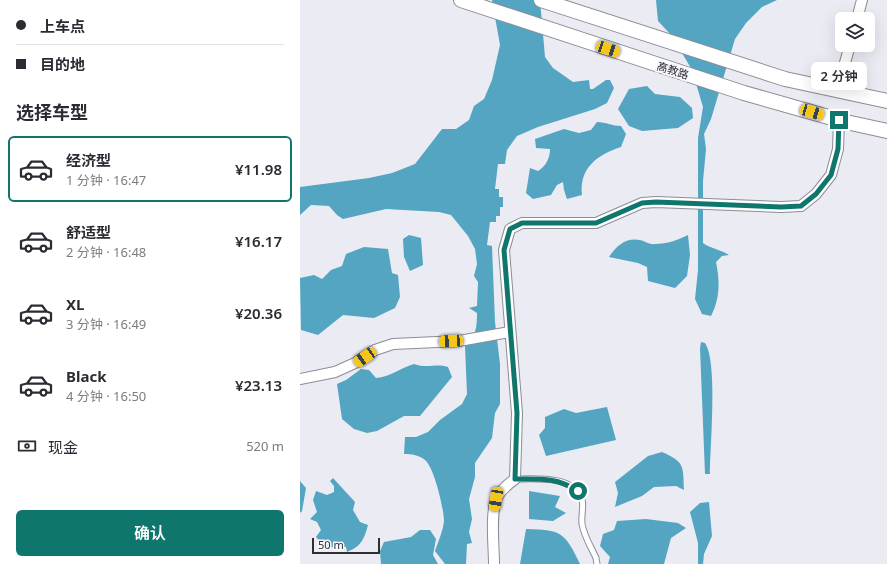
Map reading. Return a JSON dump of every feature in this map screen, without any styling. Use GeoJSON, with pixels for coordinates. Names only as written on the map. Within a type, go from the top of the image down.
{"type":"FeatureCollection","features":[{"type":"Feature","properties":{"kind":"main road","name":"高教路"},"geometry":{"type":"LineString","coordinates":[[461,0],[744,93],[839,120],[887,131]]}},
{"type":"Feature","properties":{"kind":"main road"},"geometry":{"type":"LineString","coordinates":[[542,0],[785,79],[887,101]]}},
{"type":"Feature","properties":{"kind":"street"},"geometry":{"type":"LineString","coordinates":[[859,12],[862,0]]}},
{"type":"Feature","properties":{"kind":"street"},"geometry":{"type":"LineString","coordinates":[[837,91],[848,52]]}},
{"type":"Feature","properties":{"kind":"street"},"geometry":{"type":"LineString","coordinates":[[494,564],[494,514],[496,499],[504,487],[515,479],[517,413],[504,250],[510,229],[522,223],[596,223],[642,203],[656,202],[781,207],[801,206],[816,194],[831,175],[838,149],[839,120]]}},
{"type":"Feature","properties":{"kind":"street"},"geometry":{"type":"LineString","coordinates":[[300,379],[335,372],[355,364],[375,350],[393,344],[460,341],[510,332]]}},
{"type":"Feature","properties":{"kind":"lane"},"geometry":{"type":"LineString","coordinates":[[515,479],[547,479],[564,482],[578,491],[582,500],[582,522],[597,564]]}},
{"type":"Feature","properties":{"kind":"water"},"geometry":{"type":"Polygon","coordinates":[[[492,0],[540,0],[545,57],[553,68],[573,82],[589,80],[590,89],[593,89],[606,80],[610,80],[614,88],[607,103],[595,109],[538,127],[517,136],[507,150],[505,164],[498,164],[495,189],[499,189],[499,197],[503,197],[503,207],[500,207],[500,216],[496,216],[496,222],[490,222],[487,245],[492,246],[495,322],[500,364],[500,404],[495,413],[492,438],[475,463],[475,477],[469,499],[472,519],[469,532],[472,543],[467,544],[466,564],[445,564],[435,551],[442,533],[444,515],[435,479],[425,460],[415,455],[404,454],[405,437],[416,437],[428,432],[440,420],[462,404],[467,394],[465,346],[474,335],[477,318],[477,313],[469,308],[477,306],[478,282],[474,276],[477,264],[475,249],[468,236],[451,215],[439,212],[386,209],[343,219],[329,206],[311,205],[300,215],[300,187],[369,178],[392,173],[415,164],[442,129],[456,129],[469,120],[474,106],[484,99],[492,80],[500,45],[492,0]]]}},
{"type":"Feature","properties":{"kind":"water"},"geometry":{"type":"Polygon","coordinates":[[[656,0],[777,0],[762,7],[746,23],[735,39],[711,119],[704,134],[706,149],[703,181],[703,243],[729,255],[722,256],[716,262],[718,296],[711,316],[702,314],[695,299],[698,270],[698,138],[703,107],[692,70],[672,36],[658,21],[656,0]]]}},
{"type":"Feature","properties":{"kind":"water"},"geometry":{"type":"Polygon","coordinates":[[[647,86],[655,94],[680,97],[692,108],[693,118],[678,128],[642,131],[629,126],[618,109],[629,89],[647,86]]]}},
{"type":"Feature","properties":{"kind":"water"},"geometry":{"type":"Polygon","coordinates":[[[597,122],[621,126],[626,134],[621,147],[604,154],[591,164],[583,177],[582,195],[567,199],[563,182],[557,185],[551,195],[533,199],[526,193],[530,168],[538,171],[541,169],[547,162],[550,152],[550,149],[536,148],[535,139],[564,129],[579,133],[591,130],[597,122]]]}},
{"type":"Feature","properties":{"kind":"water"},"geometry":{"type":"Polygon","coordinates":[[[409,235],[421,238],[423,265],[410,271],[404,257],[403,239],[409,235]]]}},
{"type":"Feature","properties":{"kind":"water"},"geometry":{"type":"Polygon","coordinates":[[[688,235],[690,255],[687,276],[675,288],[648,281],[647,267],[638,263],[609,257],[618,246],[626,241],[635,239],[651,244],[659,244],[680,239],[688,235]]]}},
{"type":"Feature","properties":{"kind":"water"},"geometry":{"type":"Polygon","coordinates":[[[364,247],[388,249],[392,273],[398,275],[400,297],[395,308],[374,318],[343,315],[318,335],[301,330],[300,278],[314,275],[322,279],[331,270],[342,266],[346,254],[364,247]]]}},
{"type":"Feature","properties":{"kind":"water"},"geometry":{"type":"Polygon","coordinates":[[[701,342],[705,343],[709,353],[711,368],[712,406],[710,474],[705,474],[701,342]]]}},
{"type":"Feature","properties":{"kind":"water"},"geometry":{"type":"Polygon","coordinates":[[[414,364],[423,366],[448,367],[452,377],[420,416],[404,416],[377,431],[367,433],[354,429],[342,419],[337,384],[346,380],[361,369],[369,370],[376,378],[386,376],[414,364]]]}},
{"type":"Feature","properties":{"kind":"water"},"geometry":{"type":"Polygon","coordinates":[[[607,407],[616,440],[546,456],[539,435],[545,428],[545,417],[564,409],[576,413],[607,407]]]}},
{"type":"Feature","properties":{"kind":"water"},"geometry":{"type":"Polygon","coordinates":[[[662,452],[679,462],[683,470],[684,490],[676,486],[654,487],[642,496],[615,507],[618,493],[615,482],[648,456],[662,452]]]}},
{"type":"Feature","properties":{"kind":"water"},"geometry":{"type":"Polygon","coordinates":[[[333,478],[355,502],[353,510],[360,522],[368,525],[362,542],[347,552],[346,547],[329,546],[319,541],[316,537],[321,530],[317,522],[310,519],[317,512],[313,500],[316,491],[327,495],[334,492],[334,486],[330,481],[333,478]]]}},
{"type":"Feature","properties":{"kind":"water"},"geometry":{"type":"Polygon","coordinates":[[[300,481],[306,488],[302,511],[300,513],[300,481]]]}},
{"type":"Feature","properties":{"kind":"water"},"geometry":{"type":"Polygon","coordinates":[[[529,491],[560,496],[555,507],[566,513],[553,521],[529,519],[529,491]]]}},
{"type":"Feature","properties":{"kind":"water"},"geometry":{"type":"Polygon","coordinates":[[[709,502],[712,536],[704,554],[703,564],[698,564],[698,543],[690,512],[700,503],[709,502]]]}},
{"type":"Feature","properties":{"kind":"water"},"geometry":{"type":"Polygon","coordinates":[[[646,519],[678,523],[686,528],[671,538],[664,564],[608,564],[610,557],[600,546],[603,534],[614,530],[617,521],[646,519]]]}},
{"type":"Feature","properties":{"kind":"water"},"geometry":{"type":"Polygon","coordinates":[[[526,529],[547,530],[560,534],[570,545],[580,564],[520,564],[526,529]]]}},
{"type":"Feature","properties":{"kind":"water"},"geometry":{"type":"Polygon","coordinates":[[[420,530],[430,530],[436,539],[433,555],[438,564],[381,564],[380,551],[384,542],[411,537],[420,530]]]}},
{"type":"Feature","properties":{"kind":"route"},"geometry":{"type":"LineString","coordinates":[[578,491],[564,482],[547,479],[515,479],[517,413],[504,250],[510,229],[522,223],[596,223],[642,203],[656,202],[781,207],[801,206],[816,194],[831,175],[838,149],[839,120]]}}]}
